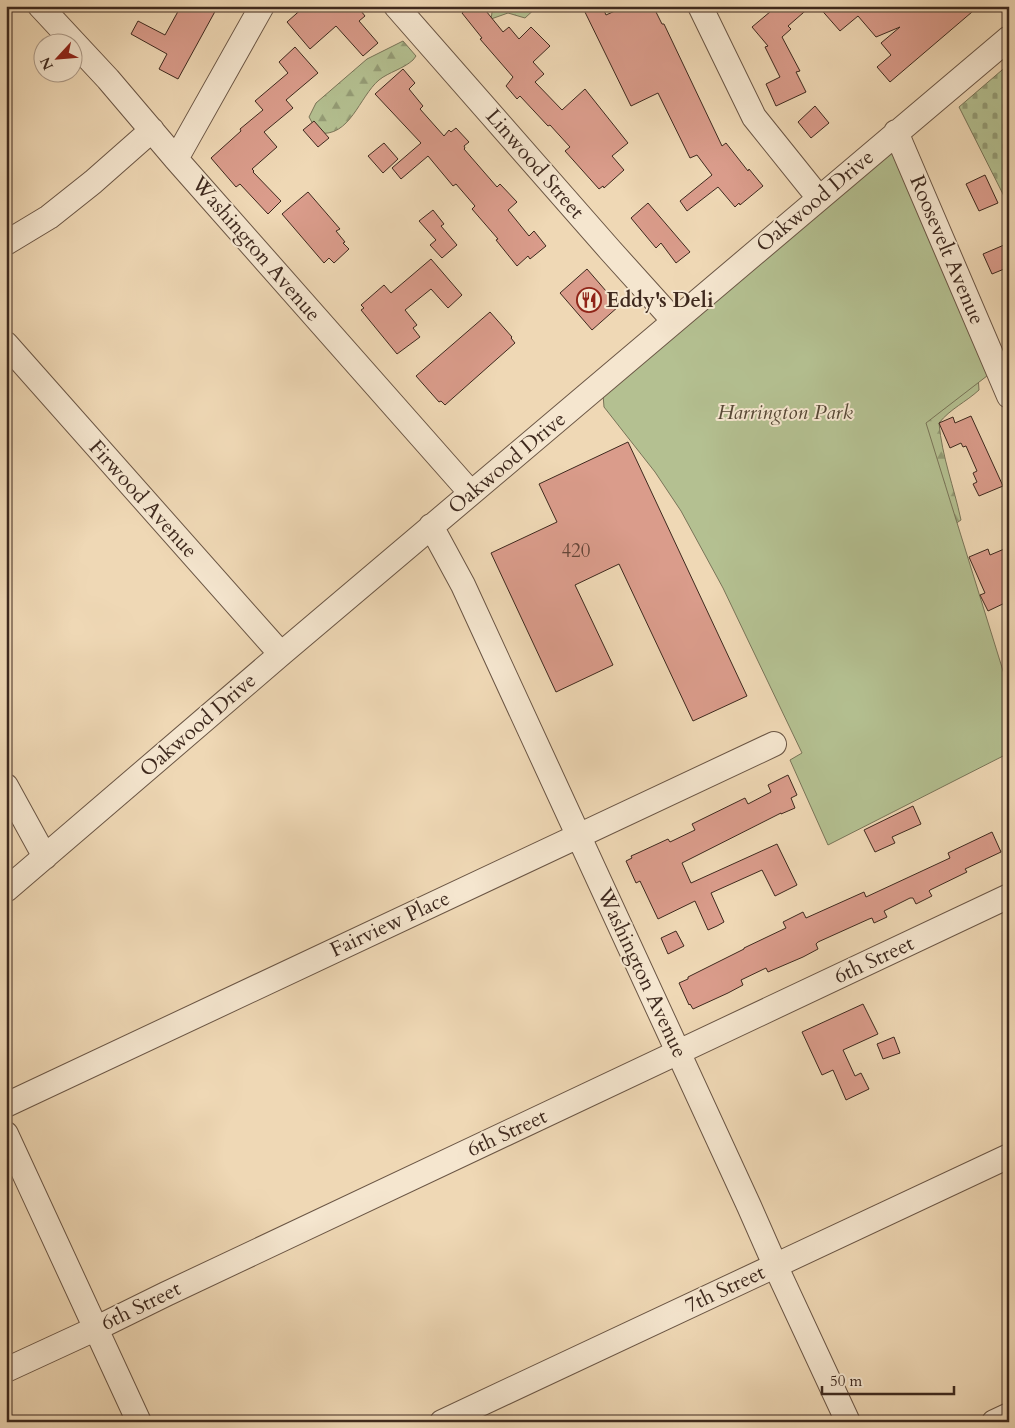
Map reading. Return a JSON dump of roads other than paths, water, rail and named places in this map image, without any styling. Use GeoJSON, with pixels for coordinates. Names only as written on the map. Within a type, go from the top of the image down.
{"type":"FeatureCollection","features":[{"type":"Feature","properties":{"kind":"street","name":"Washington Avenue"},"geometry":{"type":"LineString","coordinates":[[40,6],[108,79],[176,159],[471,493]]}},
{"type":"Feature","properties":{"kind":"street"},"geometry":{"type":"LineString","coordinates":[[176,159],[262,6]]}},
{"type":"Feature","properties":{"kind":"street","name":"Linwood Street"},"geometry":{"type":"LineString","coordinates":[[396,6],[674,321]]}},
{"type":"Feature","properties":{"kind":"street"},"geometry":{"type":"LineString","coordinates":[[700,6],[754,118],[819,198]]}},
{"type":"Feature","properties":{"kind":"street","name":"Oakwood Drive"},"geometry":{"type":"LineString","coordinates":[[6,890],[431,526],[1009,38]]}},
{"type":"Feature","properties":{"kind":"street"},"geometry":{"type":"LineString","coordinates":[[6,242],[49,217],[93,182],[152,130]]}},
{"type":"Feature","properties":{"kind":"street","name":"Roosevelt Avenue"},"geometry":{"type":"LineString","coordinates":[[896,132],[1009,396]]}},
{"type":"Feature","properties":{"kind":"street","name":"Firwood Avenue"},"geometry":{"type":"LineString","coordinates":[[6,344],[281,654]]}},
{"type":"Feature","properties":{"kind":"street","name":"Washington Avenue"},"geometry":{"type":"LineString","coordinates":[[431,526],[462,585],[848,1422]]}},
{"type":"Feature","properties":{"kind":"street","name":"Fairview Place"},"geometry":{"type":"LineString","coordinates":[[6,1104],[774,744]]}},
{"type":"Feature","properties":{"kind":"street"},"geometry":{"type":"LineString","coordinates":[[6,786],[45,857]]}},
{"type":"Feature","properties":{"kind":"street","name":"6th Street"},"geometry":{"type":"LineString","coordinates":[[6,1370],[1009,896]]}},
{"type":"Feature","properties":{"kind":"street"},"geometry":{"type":"LineString","coordinates":[[6,1134],[139,1422]]}},
{"type":"Feature","properties":{"kind":"street","name":"7th Street"},"geometry":{"type":"LineString","coordinates":[[442,1422],[1009,1156]]}},
{"type":"Feature","properties":{"kind":"street"},"geometry":{"type":"LineString","coordinates":[[994,1422],[1009,1415]]}},
{"type":"Feature","properties":{"kind":"place","name":"Eddy's Deli"},"geometry":{"type":"Point","coordinates":[589,300]}},
{"type":"Feature","properties":{"kind":"park label","name":"Harrington Park"},"geometry":{"type":"Point","coordinates":[785,412]}}]}
